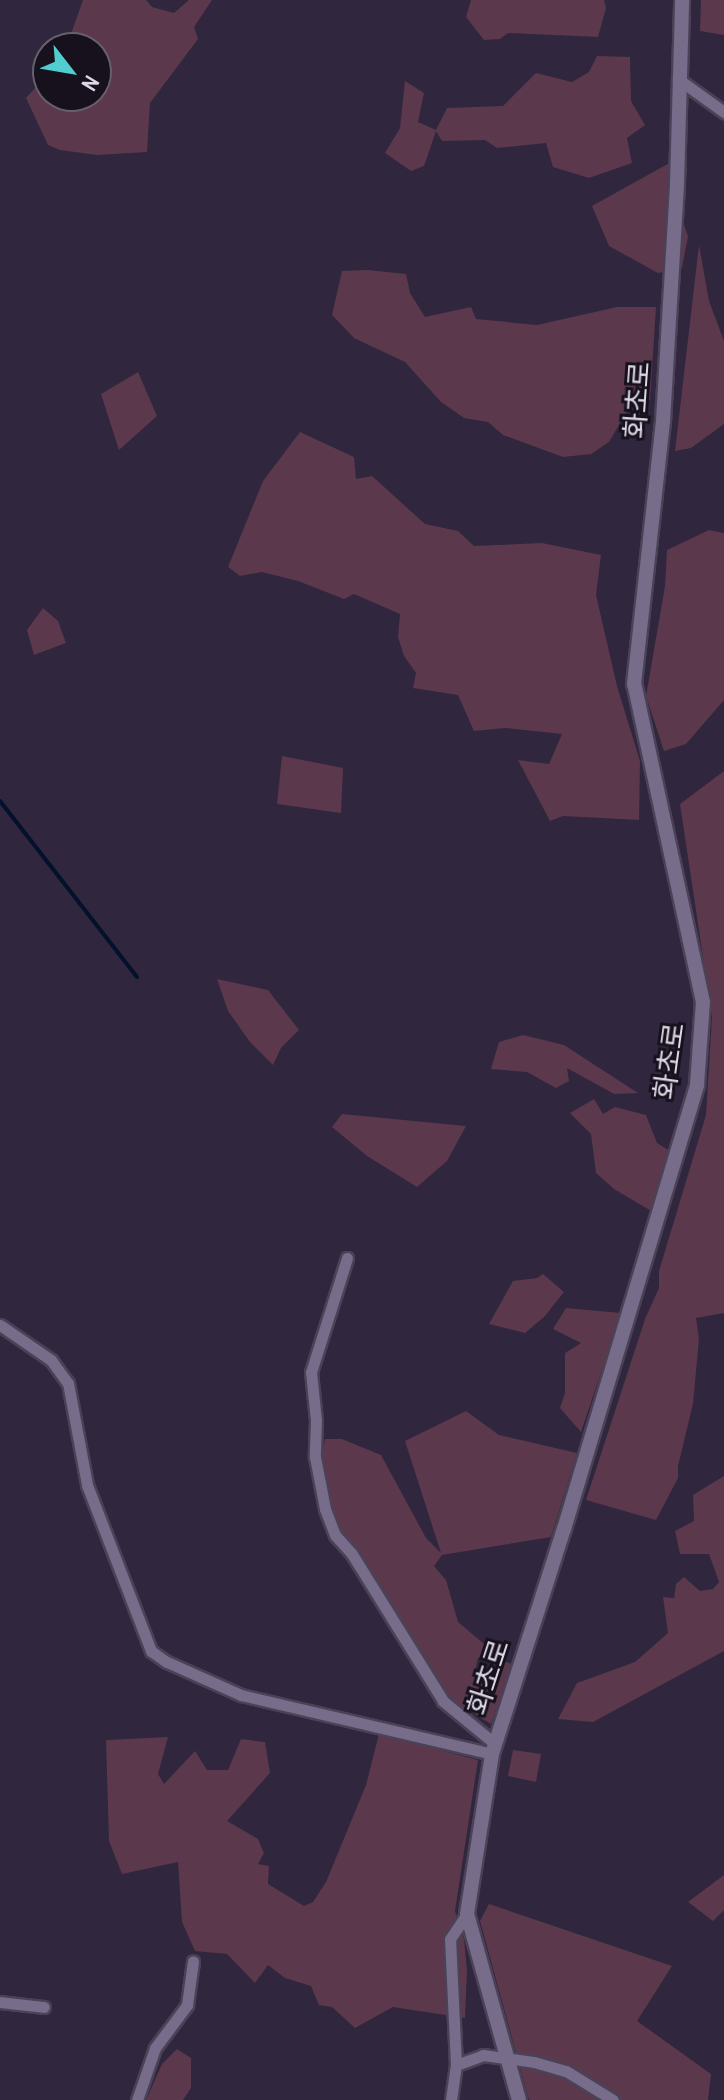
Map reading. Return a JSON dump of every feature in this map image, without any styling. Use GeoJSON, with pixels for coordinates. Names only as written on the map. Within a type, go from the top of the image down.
{"type":"FeatureCollection","features":[{"type":"Feature","properties":{"kind":"street","name":"화초로"},"geometry":{"type":"LineString","coordinates":[[519,2100],[467,1914],[493,1748],[564,1529],[697,1085],[703,1002],[634,684],[663,421],[677,184],[682,0]]}},
{"type":"Feature","properties":{"kind":"street"},"geometry":{"type":"LineString","coordinates":[[678,79],[724,112]]}},
{"type":"Feature","properties":{"kind":"street"},"geometry":{"type":"LineString","coordinates":[[347,1258],[311,1372],[316,1420],[315,1457],[325,1509],[335,1535],[352,1554],[443,1701],[493,1748]]}},
{"type":"Feature","properties":{"kind":"street"},"geometry":{"type":"LineString","coordinates":[[0,1325],[51,1360],[68,1383],[87,1485],[151,1651],[167,1662],[241,1695],[493,1748]]}},
{"type":"Feature","properties":{"kind":"street"},"geometry":{"type":"LineString","coordinates":[[451,2100],[456,2065],[450,1939],[467,1914]]}},
{"type":"Feature","properties":{"kind":"street"},"geometry":{"type":"LineString","coordinates":[[137,2100],[155,2048],[187,2005],[193,1961]]}},
{"type":"Feature","properties":{"kind":"street"},"geometry":{"type":"LineString","coordinates":[[0,2002],[44,2007]]}},
{"type":"Feature","properties":{"kind":"street"},"geometry":{"type":"LineString","coordinates":[[456,2065],[483,2055],[566,2071],[613,2100]]}},
{"type":"Feature","properties":{"kind":"shaded area"},"geometry":{"type":"Polygon","coordinates":[[[83,0],[146,0],[152,7],[174,13],[189,0],[212,0],[194,27],[198,39],[150,103],[147,152],[97,155],[60,150],[48,145],[33,112],[112,112],[112,32],[72,32],[83,0]]]}},
{"type":"Feature","properties":{"kind":"shaded area"},"geometry":{"type":"Polygon","coordinates":[[[471,0],[604,0],[606,8],[598,37],[508,33],[500,39],[484,40],[466,17],[471,0]]]}},
{"type":"Feature","properties":{"kind":"shaded area"},"geometry":{"type":"Polygon","coordinates":[[[701,0],[724,0],[724,35],[700,31],[701,0]]]}},
{"type":"Feature","properties":{"kind":"shaded area"},"geometry":{"type":"Polygon","coordinates":[[[597,56],[630,57],[631,101],[645,125],[627,138],[632,163],[589,178],[553,167],[546,143],[497,148],[485,140],[442,141],[436,131],[424,166],[411,171],[385,153],[400,128],[405,81],[424,93],[418,122],[436,130],[447,108],[503,106],[536,73],[572,82],[589,72],[597,56]]]}},
{"type":"Feature","properties":{"kind":"shaded area"},"geometry":{"type":"Polygon","coordinates":[[[32,91],[32,111],[26,98],[32,91]]]}},
{"type":"Feature","properties":{"kind":"shaded area"},"geometry":{"type":"Polygon","coordinates":[[[673,161],[670,215],[683,222],[688,236],[682,268],[658,273],[609,246],[592,206],[673,161]]]}},
{"type":"Feature","properties":{"kind":"shaded area"},"geometry":{"type":"Polygon","coordinates":[[[699,245],[709,301],[724,341],[724,424],[691,448],[675,451],[699,245]]]}},
{"type":"Feature","properties":{"kind":"shaded area"},"geometry":{"type":"Polygon","coordinates":[[[342,271],[406,274],[410,293],[425,317],[471,307],[476,319],[537,325],[617,307],[656,307],[650,400],[631,404],[609,442],[591,454],[563,457],[503,435],[488,422],[464,418],[441,402],[405,362],[354,338],[332,315],[342,271]]]}},
{"type":"Feature","properties":{"kind":"shaded area"},"geometry":{"type":"Polygon","coordinates":[[[138,372],[157,416],[119,450],[101,394],[138,372]]]}},
{"type":"Feature","properties":{"kind":"shaded area"},"geometry":{"type":"Polygon","coordinates":[[[300,432],[354,457],[356,479],[372,476],[425,524],[458,531],[474,546],[542,543],[601,555],[596,595],[617,686],[640,761],[639,820],[563,816],[550,821],[518,760],[549,764],[562,734],[505,728],[474,731],[458,695],[413,688],[416,673],[404,656],[398,637],[400,614],[354,594],[344,599],[298,581],[262,572],[240,576],[228,567],[263,481],[300,432]]]}},
{"type":"Feature","properties":{"kind":"shaded area"},"geometry":{"type":"Polygon","coordinates":[[[709,530],[724,533],[724,700],[686,744],[664,751],[646,696],[665,586],[667,550],[709,530]]]}},
{"type":"Feature","properties":{"kind":"shaded area"},"geometry":{"type":"Polygon","coordinates":[[[43,608],[58,621],[66,643],[34,655],[27,630],[43,608]]]}},
{"type":"Feature","properties":{"kind":"shaded area"},"geometry":{"type":"Polygon","coordinates":[[[282,756],[343,768],[341,813],[277,804],[282,756]]]}},
{"type":"Feature","properties":{"kind":"shaded area"},"geometry":{"type":"Polygon","coordinates":[[[724,771],[724,1313],[696,1318],[699,1339],[693,1404],[678,1478],[656,1520],[586,1500],[645,1319],[659,1288],[659,1271],[706,1115],[712,1017],[680,804],[724,771]]]}},
{"type":"Feature","properties":{"kind":"shaded area"},"geometry":{"type":"Polygon","coordinates":[[[217,979],[268,990],[299,1030],[281,1048],[273,1065],[250,1042],[228,1011],[217,979]]]}},
{"type":"Feature","properties":{"kind":"shaded area"},"geometry":{"type":"Polygon","coordinates":[[[523,1035],[564,1045],[638,1093],[614,1094],[567,1068],[569,1081],[556,1088],[527,1072],[491,1069],[499,1042],[523,1035]]]}},
{"type":"Feature","properties":{"kind":"shaded area"},"geometry":{"type":"Polygon","coordinates":[[[594,1099],[603,1114],[615,1107],[646,1115],[657,1143],[670,1151],[653,1212],[614,1189],[596,1173],[591,1134],[570,1113],[594,1099]]]}},
{"type":"Feature","properties":{"kind":"shaded area"},"geometry":{"type":"Polygon","coordinates":[[[342,1114],[466,1126],[447,1161],[417,1187],[367,1156],[332,1127],[342,1114]]]}},
{"type":"Feature","properties":{"kind":"shaded area"},"geometry":{"type":"Polygon","coordinates":[[[543,1274],[564,1292],[545,1316],[525,1333],[489,1324],[513,1281],[537,1278],[543,1274]]]}},
{"type":"Feature","properties":{"kind":"shaded area"},"geometry":{"type":"Polygon","coordinates":[[[566,1308],[621,1313],[581,1432],[560,1408],[565,1393],[565,1353],[581,1343],[553,1329],[566,1308]]]}},
{"type":"Feature","properties":{"kind":"shaded area"},"geometry":{"type":"Polygon","coordinates":[[[466,1411],[499,1435],[577,1453],[551,1537],[442,1555],[434,1566],[446,1580],[458,1622],[496,1654],[478,1658],[475,1671],[491,1683],[502,1661],[513,1664],[491,1724],[457,1703],[437,1683],[387,1600],[383,1588],[343,1537],[333,1517],[321,1456],[325,1439],[342,1439],[381,1455],[426,1538],[441,1553],[405,1441],[466,1411]]]}},
{"type":"Feature","properties":{"kind":"shaded area"},"geometry":{"type":"Polygon","coordinates":[[[724,1476],[724,1651],[593,1722],[558,1719],[577,1683],[635,1662],[668,1633],[663,1597],[674,1598],[676,1584],[684,1577],[700,1591],[713,1589],[719,1582],[709,1554],[680,1554],[675,1531],[694,1521],[693,1495],[724,1476]]]}},
{"type":"Feature","properties":{"kind":"shaded area"},"geometry":{"type":"Polygon","coordinates":[[[379,1734],[478,1760],[455,1911],[464,1939],[467,1970],[465,2018],[393,2007],[355,2028],[332,2007],[319,2005],[311,1986],[285,1978],[268,1965],[255,1983],[227,1954],[195,1951],[182,1922],[178,1862],[122,1874],[109,1841],[106,1740],[168,1737],[158,1774],[164,1784],[195,1751],[207,1770],[228,1770],[241,1739],[265,1742],[270,1773],[227,1821],[258,1839],[264,1853],[258,1864],[269,1866],[268,1884],[304,1906],[313,1902],[326,1882],[366,1785],[379,1734]]]}},
{"type":"Feature","properties":{"kind":"shaded area"},"geometry":{"type":"Polygon","coordinates":[[[513,1750],[541,1754],[536,1782],[508,1776],[513,1750]]]}},
{"type":"Feature","properties":{"kind":"shaded area"},"geometry":{"type":"Polygon","coordinates":[[[724,1875],[724,1910],[713,1921],[688,1902],[724,1875]]]}},
{"type":"Feature","properties":{"kind":"shaded area"},"geometry":{"type":"Polygon","coordinates":[[[489,1904],[672,1966],[637,2021],[711,2074],[708,2100],[529,2100],[480,1921],[489,1904]]]}},
{"type":"Feature","properties":{"kind":"shaded area"},"geometry":{"type":"Polygon","coordinates":[[[177,2049],[191,2058],[191,2088],[183,2100],[146,2100],[162,2064],[177,2049]]]}},
{"type":"Feature","properties":{"kind":"waterway"},"geometry":{"type":"LineString","coordinates":[[0,801],[137,977]]}}]}
